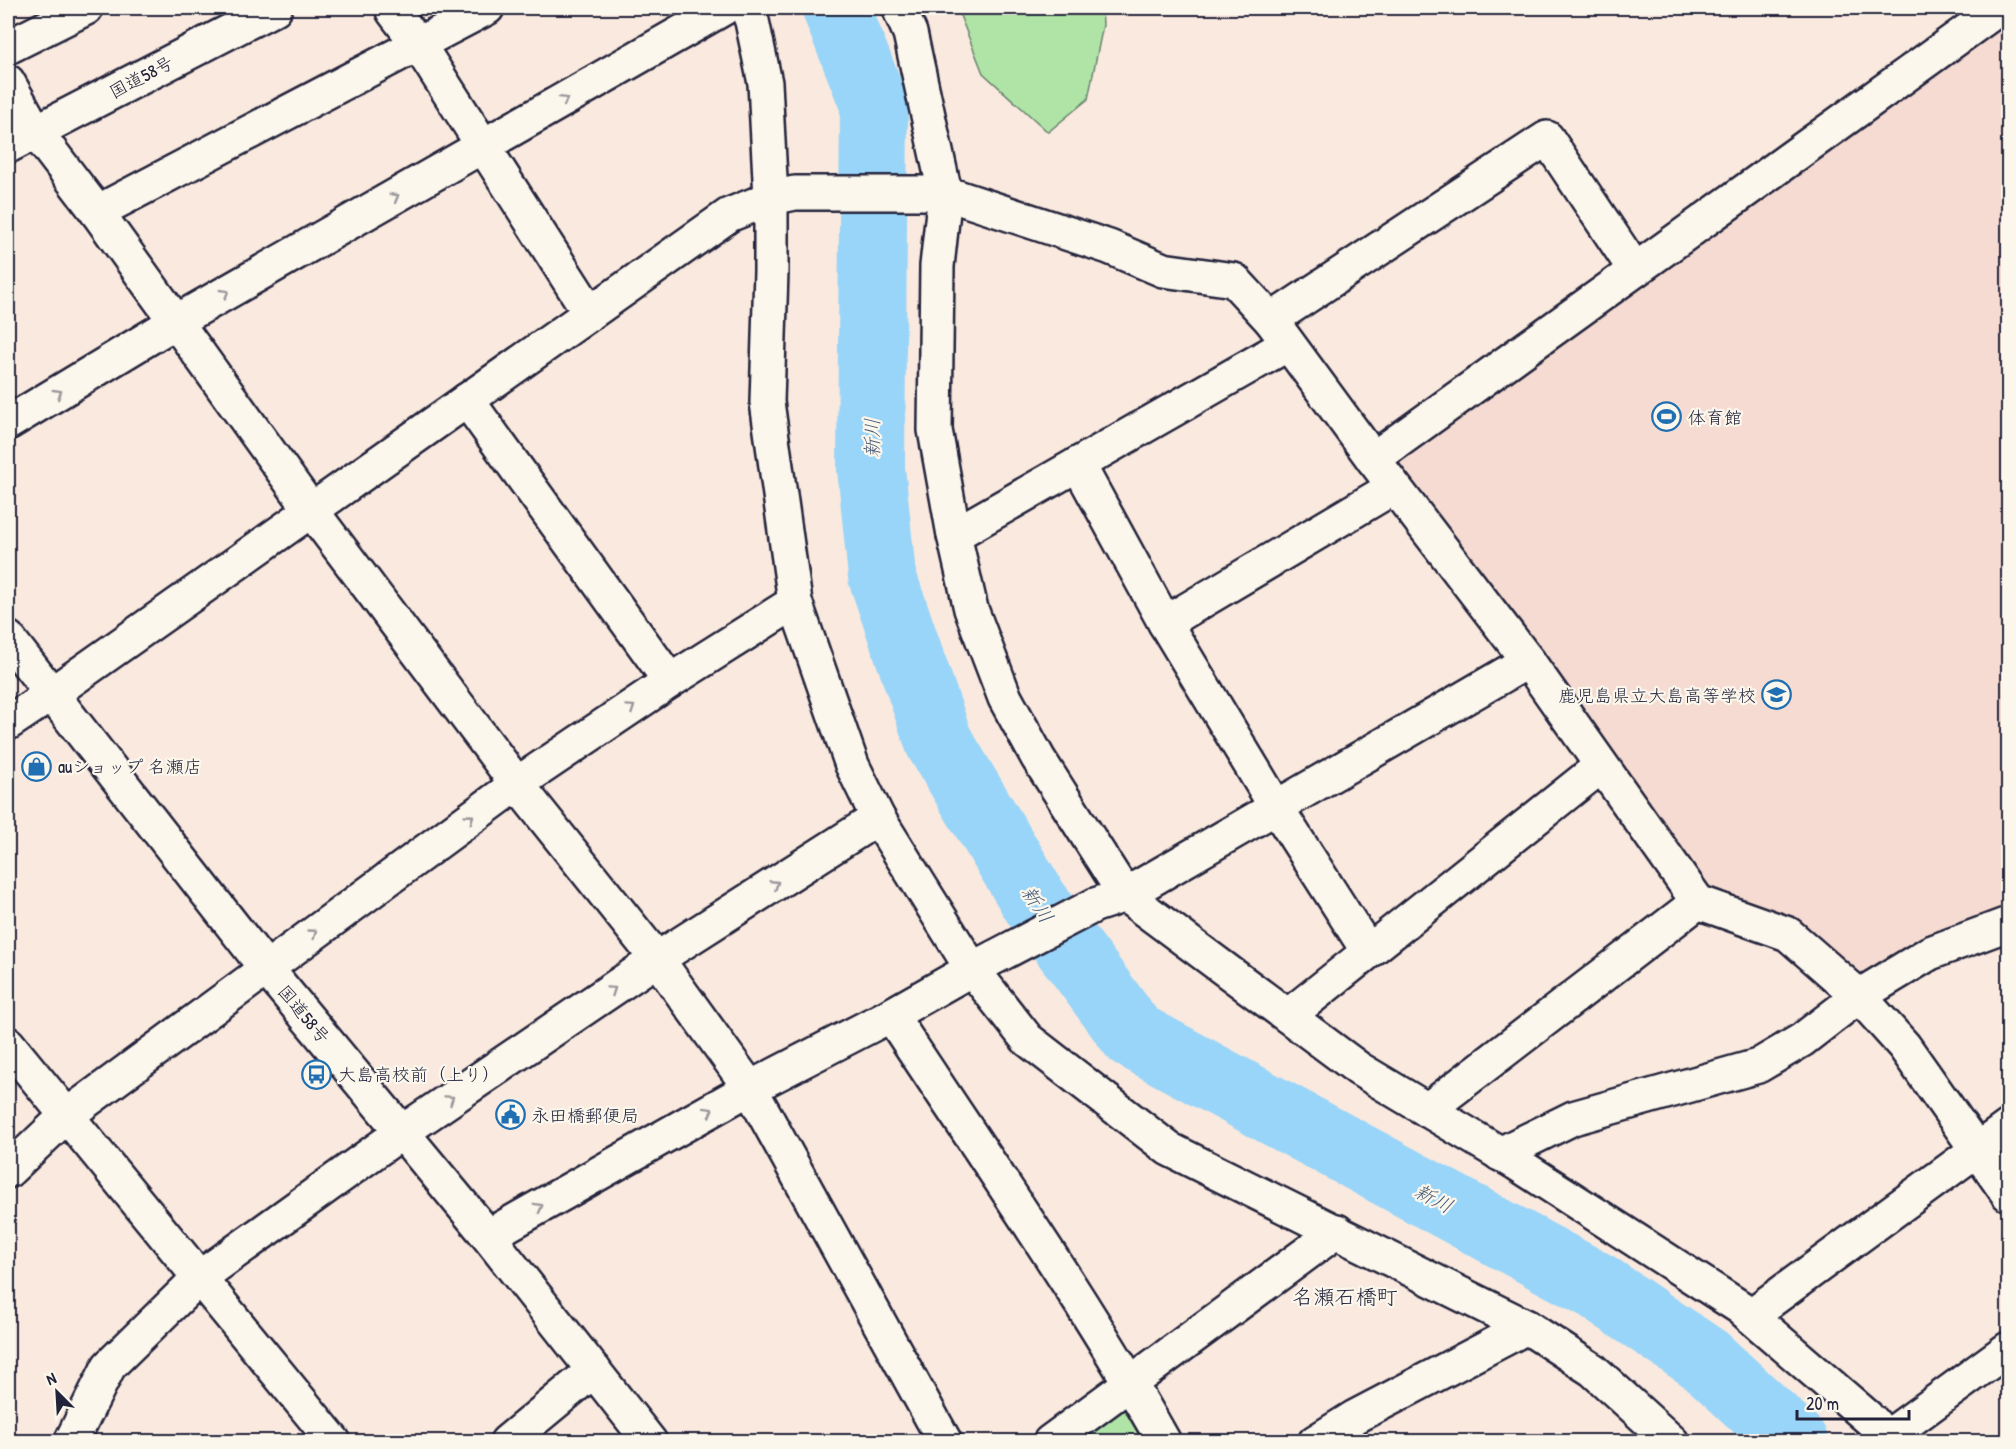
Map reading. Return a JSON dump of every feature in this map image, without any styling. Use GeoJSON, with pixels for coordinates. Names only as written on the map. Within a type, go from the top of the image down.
{"type":"FeatureCollection","features":[{"type":"Feature","properties":{"kind":"main road"},"geometry":{"type":"LineString","coordinates":[[8,47],[86,8]]}},
{"type":"Feature","properties":{"kind":"main road","name":"国道58号"},"geometry":{"type":"LineString","coordinates":[[22,139],[275,8]]}},
{"type":"Feature","properties":{"kind":"main road"},"geometry":{"type":"LineString","coordinates":[[97,212],[487,8]]}},
{"type":"Feature","properties":{"kind":"main road"},"geometry":{"type":"LineString","coordinates":[[8,423],[174,322],[724,8]]}},
{"type":"Feature","properties":{"kind":"main road"},"geometry":{"type":"LineString","coordinates":[[747,8],[753,21],[765,83],[783,195],[771,271],[767,402],[795,602],[852,765],[878,818],[984,963],[1027,1039],[1169,1149],[1527,1327],[1593,1370],[1657,1438]]}},
{"type":"Feature","properties":{"kind":"main road"},"geometry":{"type":"LineString","coordinates":[[899,8],[910,33],[936,193],[935,430],[954,535],[971,609],[1005,698],[1110,900],[1288,1016],[1359,1069],[1500,1154],[1722,1296],[1750,1316],[1872,1421],[1888,1440],[2008,1349]]}},
{"type":"Feature","properties":{"kind":"main road"},"geometry":{"type":"LineString","coordinates":[[1373,459],[1999,8]]}},
{"type":"Feature","properties":{"kind":"main road"},"geometry":{"type":"LineString","coordinates":[[393,10],[418,44],[590,314]]}},
{"type":"Feature","properties":{"kind":"main road"},"geometry":{"type":"LineString","coordinates":[[8,82],[22,139],[97,212],[311,510],[517,784],[657,959],[750,1088],[945,1442]]}},
{"type":"Feature","properties":{"kind":"main road"},"geometry":{"type":"LineString","coordinates":[[954,535],[1078,464],[1280,332],[1547,138],[1635,270]]}},
{"type":"Feature","properties":{"kind":"main road"},"geometry":{"type":"LineString","coordinates":[[8,723],[51,695],[729,215],[783,195],[936,193],[1109,247],[1163,270],[1234,280],[1280,332],[1394,487],[1528,661],[1698,902],[1788,934],[1859,996],[1904,1046],[2008,1194]]}},
{"type":"Feature","properties":{"kind":"main road"},"geometry":{"type":"LineString","coordinates":[[467,400],[670,681]]}},
{"type":"Feature","properties":{"kind":"main road"},"geometry":{"type":"LineString","coordinates":[[1078,464],[1165,623],[1276,807],[1368,951]]}},
{"type":"Feature","properties":{"kind":"main road"},"geometry":{"type":"LineString","coordinates":[[1165,623],[1394,487]]}},
{"type":"Feature","properties":{"kind":"main road"},"geometry":{"type":"LineString","coordinates":[[8,1171],[66,1116],[517,784],[670,681],[795,602]]}},
{"type":"Feature","properties":{"kind":"main road","name":"国道58号"},"geometry":{"type":"LineString","coordinates":[[8,639],[266,968],[488,1236],[650,1442]]}},
{"type":"Feature","properties":{"kind":"main road"},"geometry":{"type":"LineString","coordinates":[[488,1236],[750,1088],[891,1015],[984,963],[1110,900],[1528,661]]}},
{"type":"Feature","properties":{"kind":"main road"},"geometry":{"type":"LineString","coordinates":[[1288,1016],[1601,766]]}},
{"type":"Feature","properties":{"kind":"main road"},"geometry":{"type":"LineString","coordinates":[[71,1442],[109,1366],[199,1278],[402,1132],[657,959],[878,818]]}},
{"type":"Feature","properties":{"kind":"main road"},"geometry":{"type":"LineString","coordinates":[[1427,1110],[1698,902]]}},
{"type":"Feature","properties":{"kind":"main road"},"geometry":{"type":"LineString","coordinates":[[1500,1154],[1573,1118],[1758,1066],[1802,1040],[1859,996],[1930,953],[2008,924]]}},
{"type":"Feature","properties":{"kind":"main road"},"geometry":{"type":"LineString","coordinates":[[891,1015],[1131,1382],[1164,1442]]}},
{"type":"Feature","properties":{"kind":"main road"},"geometry":{"type":"LineString","coordinates":[[8,1044],[334,1442]]}},
{"type":"Feature","properties":{"kind":"main road"},"geometry":{"type":"LineString","coordinates":[[1750,1316],[2008,1127]]}},
{"type":"Feature","properties":{"kind":"main road"},"geometry":{"type":"LineString","coordinates":[[1050,1442],[1337,1231]]}},
{"type":"Feature","properties":{"kind":"main road"},"geometry":{"type":"LineString","coordinates":[[1315,1442],[1361,1429],[1527,1327]]}},
{"type":"Feature","properties":{"kind":"main road"},"geometry":{"type":"LineString","coordinates":[[507,1442],[594,1370]]}},
{"type":"Feature","properties":{"kind":"shaded area","name":"鹿児島県立大島高等学校"},"geometry":{"type":"Polygon","coordinates":[[[2008,8],[2008,924],[1859,996],[1788,934],[1698,902],[1373,459],[2008,8]]]}},
{"type":"Feature","properties":{"kind":"green space"},"geometry":{"type":"Polygon","coordinates":[[[957,8],[1102,8],[1103,25],[1088,99],[1048,132],[983,73],[957,8]]]}},
{"type":"Feature","properties":{"kind":"green space"},"geometry":{"type":"Polygon","coordinates":[[[1133,1393],[1159,1442],[1067,1442],[1133,1393]]]}},
{"type":"Feature","properties":{"kind":"waterway","name":"新川"},"geometry":{"type":"LineString","coordinates":[[836,8],[874,104],[871,468],[882,576],[939,742],[1035,902],[1133,1035],[1597,1286],[1706,1360],[1794,1442]]}},
{"type":"Feature","properties":{"kind":"place","name":"体育館"},"geometry":{"type":"Point","coordinates":[1667,417]}},
{"type":"Feature","properties":{"kind":"place","name":"鹿児島県立大島高等学校"},"geometry":{"type":"Point","coordinates":[1777,695]}},
{"type":"Feature","properties":{"kind":"place","name":"auショップ 名瀬店"},"geometry":{"type":"Point","coordinates":[37,766]}},
{"type":"Feature","properties":{"kind":"place","name":"大島高校前（上り）"},"geometry":{"type":"Point","coordinates":[317,1074]}},
{"type":"Feature","properties":{"kind":"place","name":"永田橋郵便局"},"geometry":{"type":"Point","coordinates":[510,1115]}},
{"type":"Feature","properties":{"kind":"district","name":"名瀬石橋町"},"geometry":{"type":"Point","coordinates":[1345,1296]}}]}
